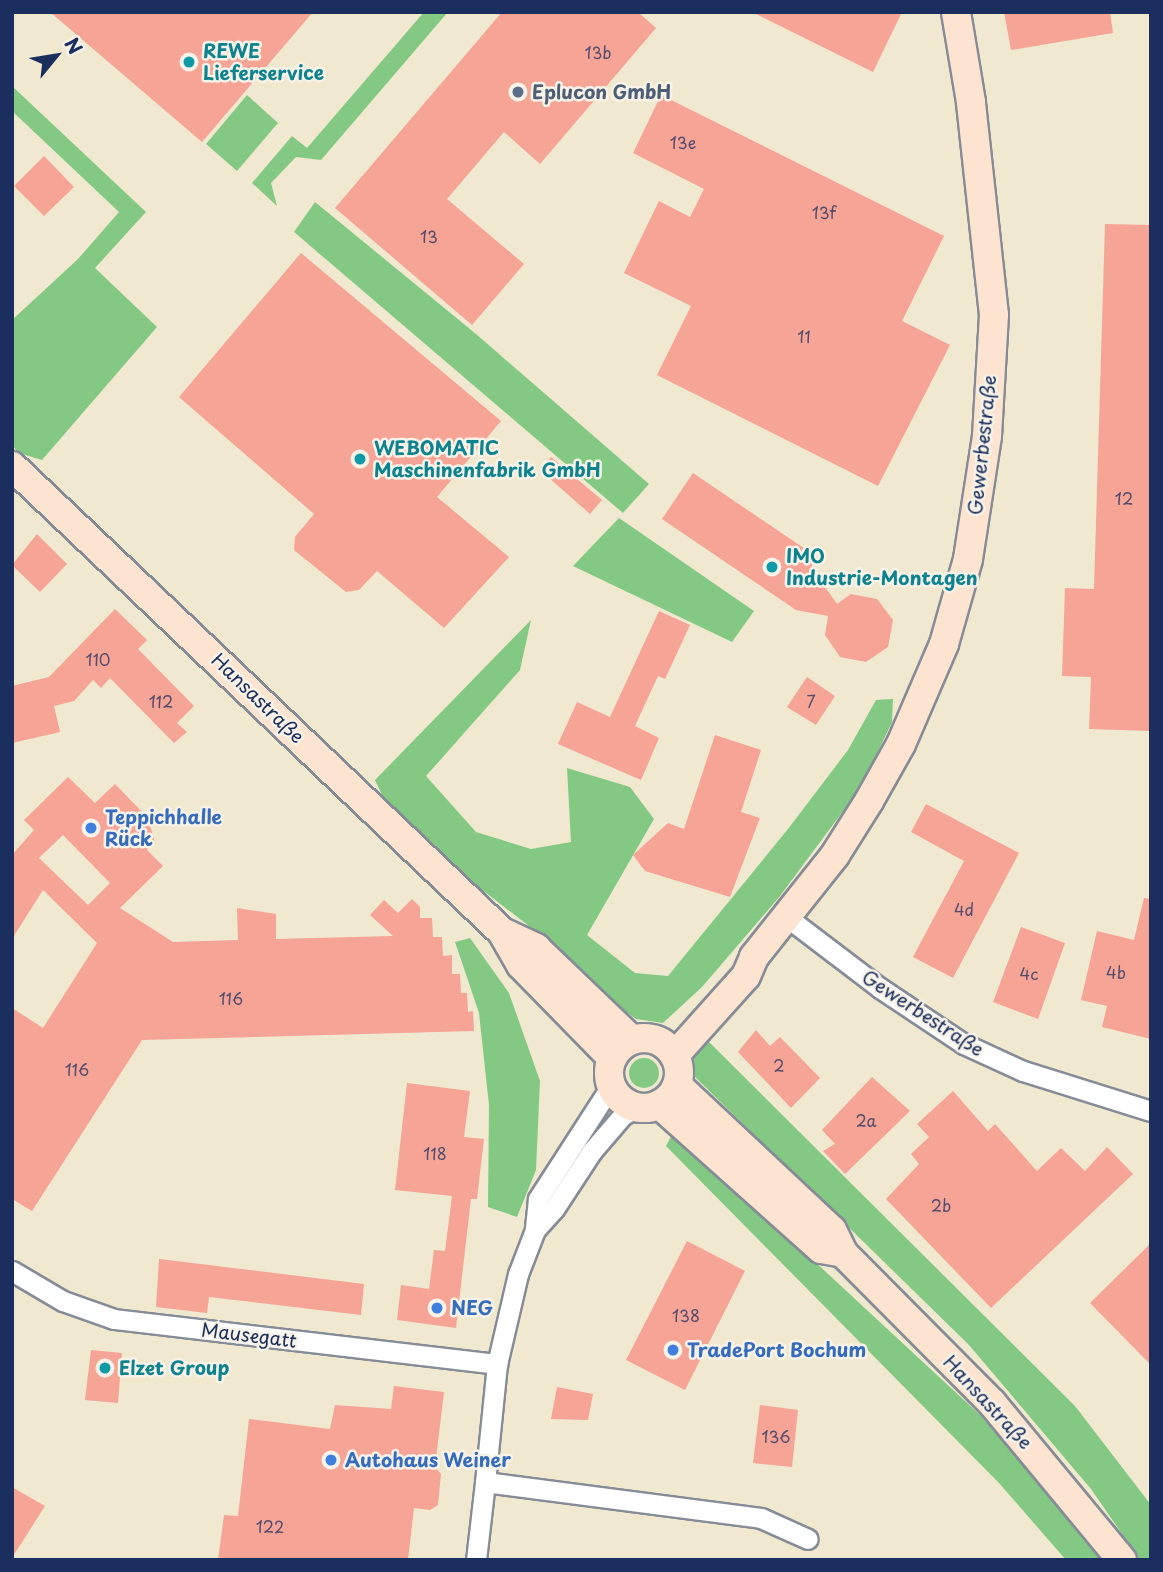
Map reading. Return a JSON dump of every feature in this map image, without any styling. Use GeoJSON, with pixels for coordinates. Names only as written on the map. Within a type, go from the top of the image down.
{"type":"FeatureCollection","features":[{"type":"Feature","properties":{"kind":"street","name":"Gewerbestraße"},"geometry":{"type":"LineString","coordinates":[[644,1048],[746,976],[754,957],[788,918],[835,855],[901,744],[944,644],[968,559],[987,436],[994,315],[971,102],[956,12]]}},
{"type":"Feature","properties":{"kind":"street","name":"Hansastraße"},"geometry":{"type":"LineString","coordinates":[[12,466],[502,932],[536,948],[644,1048]]}},
{"type":"Feature","properties":{"kind":"street","name":"Gewerbestraße"},"geometry":{"type":"LineString","coordinates":[[788,918],[964,1044],[1025,1072],[1151,1111]]}},
{"type":"Feature","properties":{"kind":"street"},"geometry":{"type":"LineString","coordinates":[[476,1560],[497,1363],[518,1274],[535,1230],[538,1199],[611,1086],[644,1048]]}},
{"type":"Feature","properties":{"kind":"street"},"geometry":{"type":"LineString","coordinates":[[535,1230],[607,1134],[658,1099],[644,1048]]}},
{"type":"Feature","properties":{"kind":"street","name":"Hansastraße"},"geometry":{"type":"LineString","coordinates":[[611,1086],[658,1099],[832,1230],[843,1254],[992,1403],[1122,1560]]}},
{"type":"Feature","properties":{"kind":"street","name":"Mausegatt"},"geometry":{"type":"LineString","coordinates":[[12,1271],[63,1301],[114,1319],[497,1363]]}},
{"type":"Feature","properties":{"kind":"street"},"geometry":{"type":"LineString","coordinates":[[485,1482],[761,1518],[808,1539]]}},
{"type":"Feature","properties":{"kind":"green space"},"geometry":{"type":"Polygon","coordinates":[[[424,12],[448,12],[321,160],[296,157],[271,183],[277,206],[252,183],[292,136],[307,148],[424,12]]]}},
{"type":"Feature","properties":{"kind":"green space"},"geometry":{"type":"Polygon","coordinates":[[[12,86],[146,212],[95,268],[157,327],[42,460],[19,453],[12,445],[12,320],[78,259],[119,212],[12,111],[12,86]]]}},
{"type":"Feature","properties":{"kind":"green space"},"geometry":{"type":"Polygon","coordinates":[[[247,95],[278,123],[237,171],[206,144],[247,95]]]}},
{"type":"Feature","properties":{"kind":"green space"},"geometry":{"type":"Polygon","coordinates":[[[315,202],[476,334],[649,484],[623,513],[294,232],[315,202]]]}},
{"type":"Feature","properties":{"kind":"green space"},"geometry":{"type":"Polygon","coordinates":[[[619,518],[754,611],[732,642],[573,566],[619,518]]]}},
{"type":"Feature","properties":{"kind":"green space"},"geometry":{"type":"Polygon","coordinates":[[[531,620],[520,670],[426,776],[476,832],[531,849],[571,842],[567,768],[630,787],[654,819],[587,935],[635,973],[668,976],[788,829],[848,750],[876,700],[893,699],[892,722],[861,787],[780,896],[702,987],[663,1023],[636,1019],[595,989],[538,933],[468,879],[382,795],[375,780],[531,620]]]}},
{"type":"Feature","properties":{"kind":"green space"},"geometry":{"type":"Polygon","coordinates":[[[470,938],[509,993],[540,1081],[536,1170],[517,1217],[488,1207],[489,1105],[479,1013],[455,942],[470,938]]]}},
{"type":"Feature","properties":{"kind":"green space"},"geometry":{"type":"Polygon","coordinates":[[[707,1040],[1075,1406],[1151,1505],[1151,1560],[1140,1560],[1091,1489],[969,1345],[694,1076],[691,1057],[707,1040]]]}},
{"type":"Feature","properties":{"kind":"green space"},"geometry":{"type":"Polygon","coordinates":[[[644,1058],[655,1062],[659,1073],[655,1084],[644,1088],[633,1084],[629,1073],[633,1062],[644,1058]]]}},
{"type":"Feature","properties":{"kind":"green space"},"geometry":{"type":"Polygon","coordinates":[[[674,1131],[979,1414],[1059,1504],[1101,1560],[1066,1560],[999,1483],[666,1146],[674,1131]]]}},
{"type":"Feature","properties":{"kind":"building","name":"REWE Lieferservice"},"geometry":{"type":"Polygon","coordinates":[[[50,12],[313,12],[202,142],[50,12]]]}},
{"type":"Feature","properties":{"kind":"building"},"geometry":{"type":"Polygon","coordinates":[[[502,12],[638,12],[656,28],[540,164],[504,132],[447,199],[524,264],[472,325],[335,208],[502,12]]]}},
{"type":"Feature","properties":{"kind":"building"},"geometry":{"type":"Polygon","coordinates":[[[752,12],[902,12],[873,72],[752,12]]]}},
{"type":"Feature","properties":{"kind":"building"},"geometry":{"type":"Polygon","coordinates":[[[1004,12],[1110,12],[1113,33],[1011,50],[1004,12]]]}},
{"type":"Feature","properties":{"kind":"building"},"geometry":{"type":"Polygon","coordinates":[[[661,95],[944,236],[902,321],[950,345],[878,486],[657,375],[691,306],[624,273],[659,201],[690,217],[704,189],[633,153],[661,95]]]}},
{"type":"Feature","properties":{"kind":"building"},"geometry":{"type":"Polygon","coordinates":[[[44,156],[74,187],[44,216],[14,186],[44,156]]]}},
{"type":"Feature","properties":{"kind":"building"},"geometry":{"type":"Polygon","coordinates":[[[1105,224],[1151,225],[1151,731],[1089,729],[1091,677],[1062,676],[1065,588],[1094,589],[1105,224]]]}},
{"type":"Feature","properties":{"kind":"building","name":"WEBOMATIC Maschinenfabrik GmbH"},"geometry":{"type":"Polygon","coordinates":[[[301,253],[501,421],[437,497],[509,557],[444,628],[377,571],[359,590],[346,592],[294,550],[295,537],[314,514],[179,397],[301,253]]]}},
{"type":"Feature","properties":{"kind":"building"},"geometry":{"type":"Polygon","coordinates":[[[551,457],[602,500],[590,514],[540,470],[551,457]]]}},
{"type":"Feature","properties":{"kind":"building","name":"IMO Industrie-Montagen"},"geometry":{"type":"Polygon","coordinates":[[[693,473],[817,557],[811,567],[837,604],[851,594],[877,599],[893,620],[888,647],[866,662],[840,657],[825,635],[828,616],[796,610],[662,519],[693,473]]]}},
{"type":"Feature","properties":{"kind":"building"},"geometry":{"type":"Polygon","coordinates":[[[37,534],[67,564],[40,592],[12,565],[37,534]]]}},
{"type":"Feature","properties":{"kind":"building"},"geometry":{"type":"Polygon","coordinates":[[[115,609],[147,640],[138,649],[194,706],[177,723],[187,732],[174,743],[110,678],[101,688],[93,680],[74,701],[54,706],[60,732],[12,743],[12,686],[49,677],[115,609]]]}},
{"type":"Feature","properties":{"kind":"building"},"geometry":{"type":"Polygon","coordinates":[[[659,611],[690,625],[665,679],[658,676],[635,726],[659,738],[641,780],[558,744],[577,702],[610,717],[659,611]]]}},
{"type":"Feature","properties":{"kind":"building"},"geometry":{"type":"Polygon","coordinates":[[[807,677],[835,696],[816,725],[787,707],[807,677]]]}},
{"type":"Feature","properties":{"kind":"building"},"geometry":{"type":"Polygon","coordinates":[[[715,735],[761,750],[741,812],[760,818],[730,897],[645,871],[633,855],[668,823],[684,829],[715,735]]]}},
{"type":"Feature","properties":{"kind":"building"},"geometry":{"type":"Polygon","coordinates":[[[68,777],[95,803],[115,784],[148,818],[155,843],[147,850],[163,866],[120,908],[173,942],[238,940],[237,908],[276,914],[276,939],[393,936],[370,915],[384,900],[398,913],[412,899],[420,907],[420,918],[432,918],[433,937],[442,937],[443,956],[452,955],[452,974],[460,974],[461,993],[467,993],[468,1012],[473,1011],[474,1031],[142,1040],[32,1211],[12,1199],[12,1008],[43,1028],[97,943],[43,890],[12,939],[12,855],[34,830],[24,820],[68,777]],[[63,835],[39,858],[88,905],[110,883],[63,835]]]}},
{"type":"Feature","properties":{"kind":"building"},"geometry":{"type":"Polygon","coordinates":[[[926,804],[1019,853],[953,978],[913,957],[964,861],[911,832],[926,804]]]}},
{"type":"Feature","properties":{"kind":"building"},"geometry":{"type":"Polygon","coordinates":[[[1144,898],[1151,899],[1151,1039],[1102,1027],[1107,1006],[1081,1000],[1097,931],[1134,940],[1144,898]]]}},
{"type":"Feature","properties":{"kind":"building"},"geometry":{"type":"Polygon","coordinates":[[[1021,927],[1065,943],[1038,1019],[993,1002],[1021,927]]]}},
{"type":"Feature","properties":{"kind":"building"},"geometry":{"type":"Polygon","coordinates":[[[756,1030],[770,1046],[780,1037],[820,1078],[791,1108],[738,1052],[756,1030]]]}},
{"type":"Feature","properties":{"kind":"building"},"geometry":{"type":"Polygon","coordinates":[[[872,1077],[910,1111],[845,1174],[823,1151],[835,1144],[822,1130],[872,1077]]]}},
{"type":"Feature","properties":{"kind":"building"},"geometry":{"type":"Polygon","coordinates":[[[407,1083],[470,1091],[464,1137],[484,1139],[477,1199],[471,1199],[456,1328],[397,1320],[401,1285],[429,1289],[434,1250],[445,1251],[452,1196],[395,1190],[407,1083]]]}},
{"type":"Feature","properties":{"kind":"building"},"geometry":{"type":"Polygon","coordinates":[[[953,1091],[988,1131],[995,1124],[1037,1171],[1061,1148],[1085,1171],[1107,1147],[1133,1174],[991,1308],[886,1199],[919,1164],[911,1154],[929,1137],[917,1124],[953,1091]]]}},
{"type":"Feature","properties":{"kind":"building"},"geometry":{"type":"Polygon","coordinates":[[[687,1241],[745,1271],[685,1390],[626,1360],[687,1241]]]}},
{"type":"Feature","properties":{"kind":"building"},"geometry":{"type":"Polygon","coordinates":[[[1151,1243],[1151,1365],[1090,1303],[1151,1243]]]}},
{"type":"Feature","properties":{"kind":"building"},"geometry":{"type":"Polygon","coordinates":[[[159,1259],[364,1284],[361,1315],[209,1297],[207,1313],[156,1307],[159,1259]]]}},
{"type":"Feature","properties":{"kind":"building","name":"Elzet Group"},"geometry":{"type":"Polygon","coordinates":[[[91,1350],[122,1353],[118,1403],[85,1400],[91,1350]]]}},
{"type":"Feature","properties":{"kind":"building"},"geometry":{"type":"Polygon","coordinates":[[[394,1386],[444,1392],[435,1467],[441,1474],[438,1505],[430,1510],[414,1508],[408,1560],[218,1560],[224,1515],[238,1516],[249,1419],[330,1429],[335,1405],[391,1409],[394,1386]]]}},
{"type":"Feature","properties":{"kind":"building"},"geometry":{"type":"Polygon","coordinates":[[[557,1387],[593,1394],[588,1420],[551,1419],[557,1387]]]}},
{"type":"Feature","properties":{"kind":"building"},"geometry":{"type":"Polygon","coordinates":[[[760,1405],[798,1410],[792,1467],[753,1463],[760,1405]]]}},
{"type":"Feature","properties":{"kind":"building"},"geometry":{"type":"Polygon","coordinates":[[[12,1487],[45,1506],[12,1558],[12,1487]]]}},
{"type":"Feature","properties":{"kind":"place","name":"REWE Lieferservice"},"geometry":{"type":"Point","coordinates":[189,62]}},
{"type":"Feature","properties":{"kind":"place","name":"Eplucon GmbH"},"geometry":{"type":"Point","coordinates":[518,92]}},
{"type":"Feature","properties":{"kind":"place","name":"WEBOMATIC Maschinenfabrik GmbH"},"geometry":{"type":"Point","coordinates":[360,459]}},
{"type":"Feature","properties":{"kind":"place","name":"IMO Industrie-Montagen"},"geometry":{"type":"Point","coordinates":[772,567]}},
{"type":"Feature","properties":{"kind":"place","name":"Teppichhalle Rück"},"geometry":{"type":"Point","coordinates":[91,828]}},
{"type":"Feature","properties":{"kind":"place","name":"NEG"},"geometry":{"type":"Point","coordinates":[437,1308]}},
{"type":"Feature","properties":{"kind":"place","name":"TradePort Bochum"},"geometry":{"type":"Point","coordinates":[673,1350]}},
{"type":"Feature","properties":{"kind":"place","name":"Elzet Group"},"geometry":{"type":"Point","coordinates":[105,1368]}},
{"type":"Feature","properties":{"kind":"place","name":"Autohaus Weiner"},"geometry":{"type":"Point","coordinates":[331,1460]}}]}
